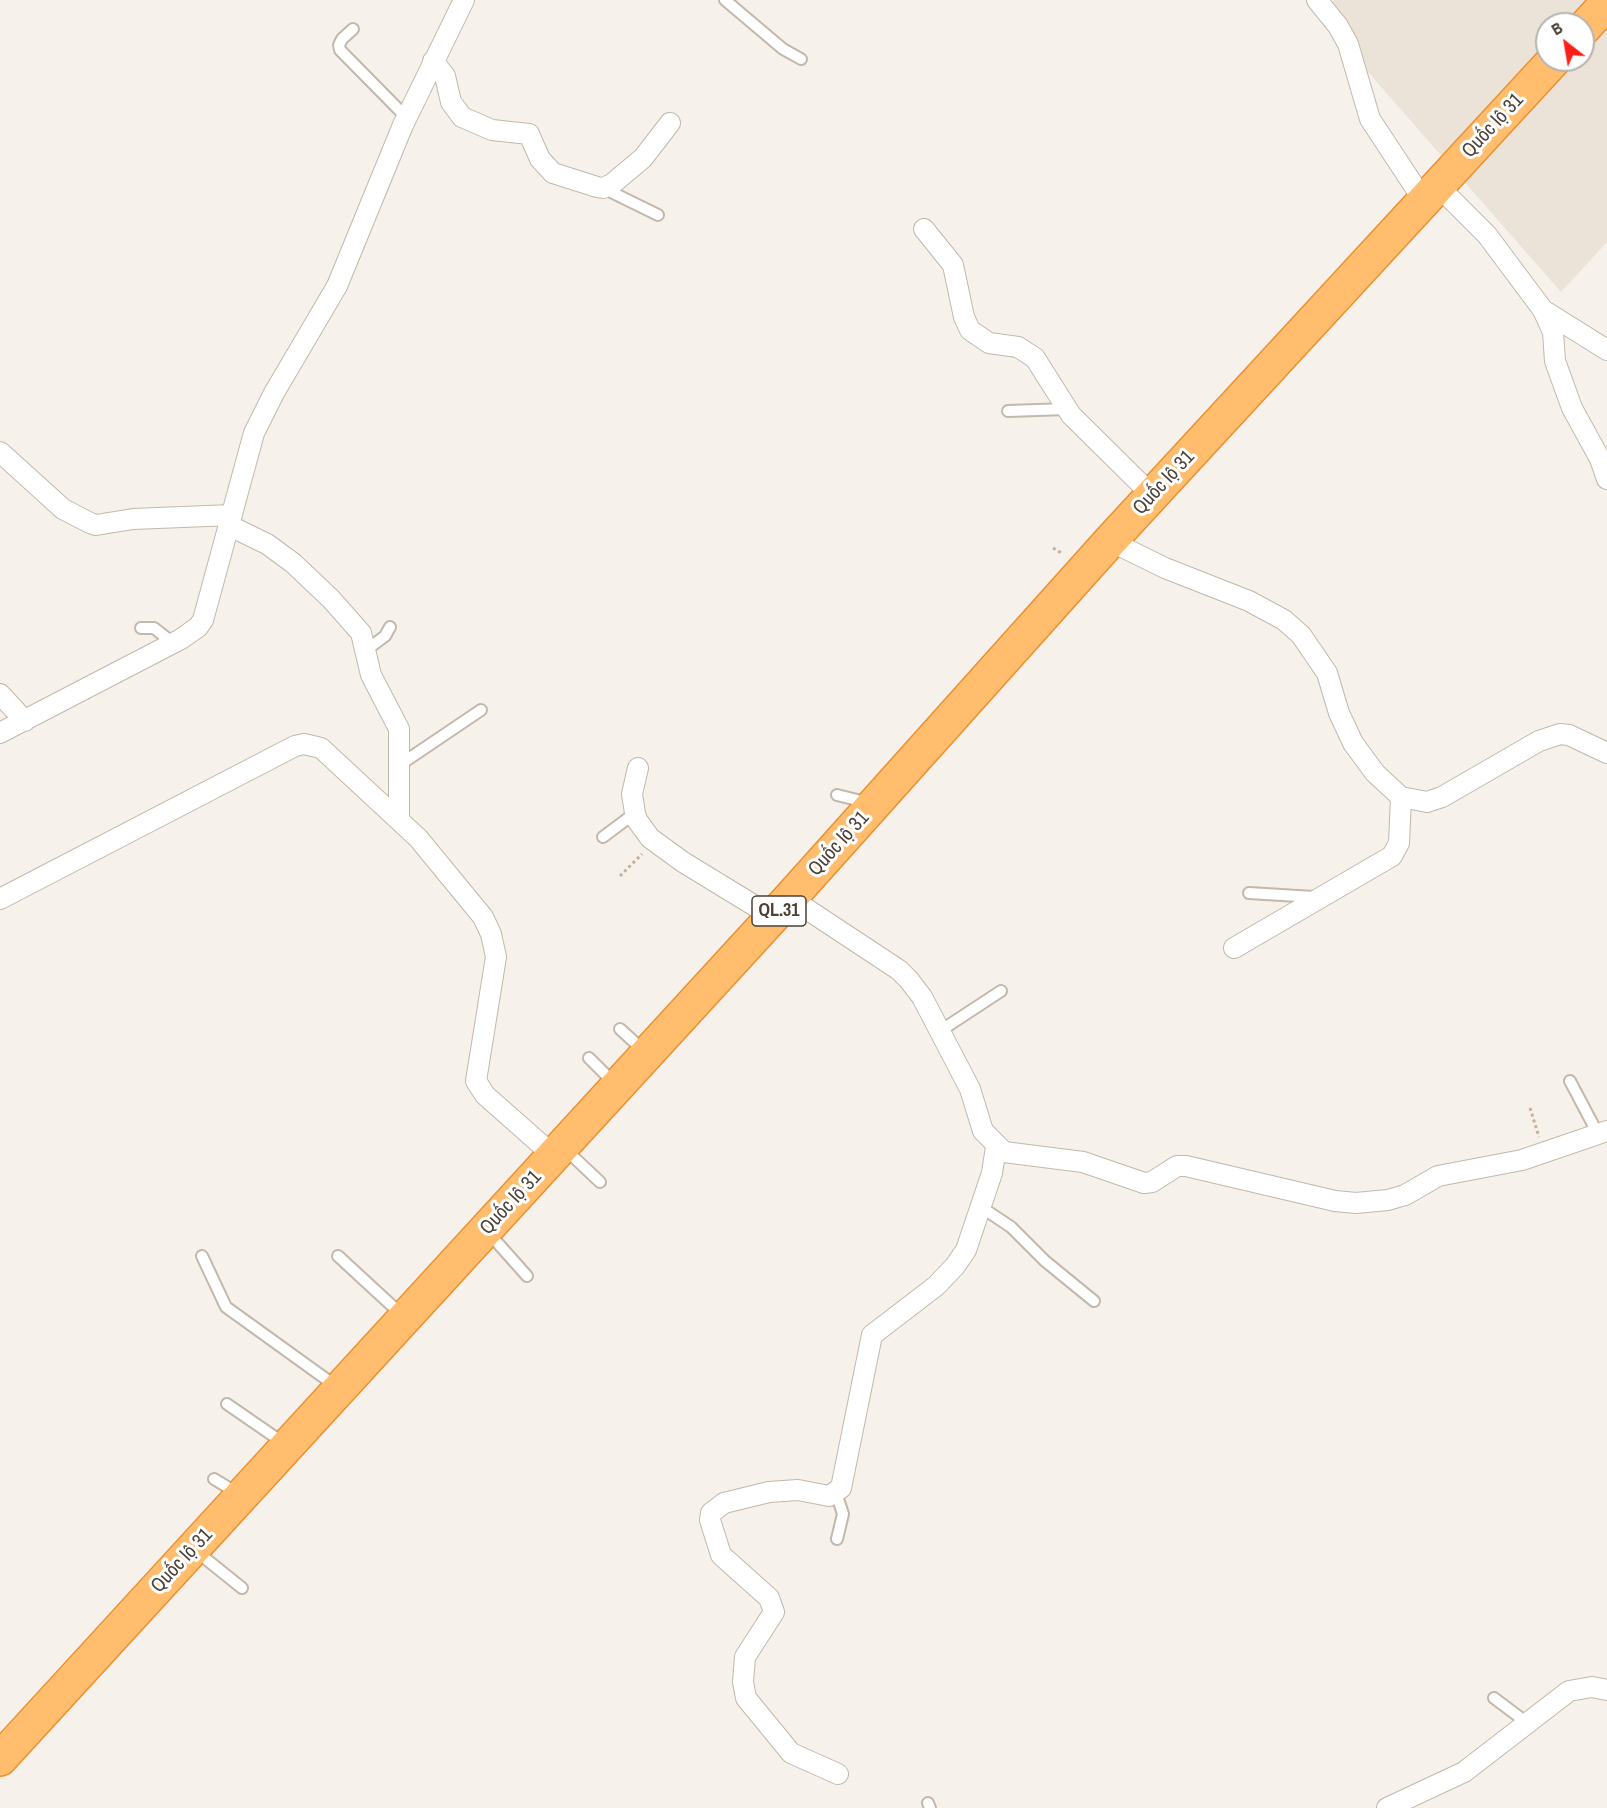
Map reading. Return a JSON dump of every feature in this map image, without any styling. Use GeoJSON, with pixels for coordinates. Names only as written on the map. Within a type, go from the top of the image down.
{"type":"FeatureCollection","features":[{"type":"Feature","properties":{"kind":"highway","name":"Quốc lộ 31"},"geometry":{"type":"LineString","coordinates":[[0,1759],[558,1152],[616,1085],[782,908],[1426,192],[1542,72]]}},
{"type":"Feature","properties":{"kind":"street"},"geometry":{"type":"LineString","coordinates":[[0,733],[173,643],[198,627],[203,620],[231,521],[246,456],[259,423],[337,286],[406,118],[464,0]]}},
{"type":"Feature","properties":{"kind":"street"},"geometry":{"type":"LineString","coordinates":[[1317,0],[1338,26],[1348,44],[1370,119],[1426,192],[1487,235],[1543,310],[1553,332],[1555,362],[1572,408],[1600,459],[1607,479]]}},
{"type":"Feature","properties":{"kind":"street"},"geometry":{"type":"LineString","coordinates":[[433,61],[445,76],[452,102],[462,117],[492,130],[529,134],[540,159],[553,172],[603,188],[643,158],[669,123]]}},
{"type":"Feature","properties":{"kind":"street"},"geometry":{"type":"LineString","coordinates":[[924,230],[953,265],[964,317],[970,330],[989,343],[1018,347],[1035,358],[1067,409],[1152,495]]}},
{"type":"Feature","properties":{"kind":"street"},"geometry":{"type":"LineString","coordinates":[[1543,310],[1607,350]]}},
{"type":"Feature","properties":{"kind":"street"},"geometry":{"type":"LineString","coordinates":[[0,452],[63,509],[90,523],[96,525],[150,518],[231,521],[267,544],[300,570],[361,633],[371,675],[399,729],[401,764],[399,820]]}},
{"type":"Feature","properties":{"kind":"street"},"geometry":{"type":"LineString","coordinates":[[1110,541],[1165,568],[1249,601],[1284,620],[1301,635],[1328,674],[1346,731],[1359,752],[1375,773],[1401,797],[1426,802],[1442,797],[1539,741],[1560,734],[1569,735],[1607,753]]}},
{"type":"Feature","properties":{"kind":"street"},"geometry":{"type":"LineString","coordinates":[[0,694],[25,721]]}},
{"type":"Feature","properties":{"kind":"street"},"geometry":{"type":"LineString","coordinates":[[0,899],[295,746],[304,744],[321,748],[418,838],[472,900],[491,934],[496,957],[477,1081],[480,1089],[558,1152]]}},
{"type":"Feature","properties":{"kind":"street"},"geometry":{"type":"LineString","coordinates":[[638,768],[632,794],[635,813],[637,820],[655,842],[899,970],[922,997],[940,1031],[970,1089],[983,1131],[996,1147],[1004,1152],[1083,1162],[1144,1183],[1152,1182],[1177,1166],[1186,1166],[1335,1201],[1356,1203],[1388,1200],[1405,1195],[1438,1176],[1522,1160],[1603,1133]]}},
{"type":"Feature","properties":{"kind":"street"},"geometry":{"type":"LineString","coordinates":[[1234,948],[1318,897],[1392,856],[1398,850],[1401,797]]}},
{"type":"Feature","properties":{"kind":"street"},"geometry":{"type":"LineString","coordinates":[[838,1774],[791,1753],[746,1698],[743,1682],[746,1657],[771,1619],[774,1612],[773,1606],[769,1598],[721,1555],[710,1520],[714,1508],[769,1492],[798,1490],[819,1496],[836,1493],[843,1482],[872,1335],[936,1286],[966,1250],[992,1173],[996,1147]]}},
{"type":"Feature","properties":{"kind":"street"},"geometry":{"type":"LineString","coordinates":[[1387,1808],[1464,1772],[1569,1691],[1592,1687],[1607,1690]]}},
{"type":"Feature","properties":{"kind":"lane"},"geometry":{"type":"LineString","coordinates":[[725,0],[783,49],[801,59]]}},
{"type":"Feature","properties":{"kind":"lane"},"geometry":{"type":"LineString","coordinates":[[353,29],[342,39],[339,45],[340,50],[406,118]]}},
{"type":"Feature","properties":{"kind":"lane"},"geometry":{"type":"LineString","coordinates":[[603,188],[658,215]]}},
{"type":"Feature","properties":{"kind":"lane"},"geometry":{"type":"LineString","coordinates":[[1008,411],[1067,409]]}},
{"type":"Feature","properties":{"kind":"lane"},"geometry":{"type":"LineString","coordinates":[[365,651],[385,636],[390,627]]}},
{"type":"Feature","properties":{"kind":"lane"},"geometry":{"type":"LineString","coordinates":[[141,628],[154,628],[173,643]]}},
{"type":"Feature","properties":{"kind":"lane"},"geometry":{"type":"LineString","coordinates":[[401,764],[481,710]]}},
{"type":"Feature","properties":{"kind":"lane"},"geometry":{"type":"LineString","coordinates":[[837,795],[875,804]]}},
{"type":"Feature","properties":{"kind":"lane"},"geometry":{"type":"LineString","coordinates":[[603,837],[635,813]]}},
{"type":"Feature","properties":{"kind":"lane"},"geometry":{"type":"LineString","coordinates":[[1249,893],[1275,897],[1318,897]]}},
{"type":"Feature","properties":{"kind":"lane"},"geometry":{"type":"LineString","coordinates":[[940,1031],[1001,991]]}},
{"type":"Feature","properties":{"kind":"lane"},"geometry":{"type":"LineString","coordinates":[[620,1029],[646,1053]]}},
{"type":"Feature","properties":{"kind":"lane"},"geometry":{"type":"LineString","coordinates":[[589,1058],[616,1085]]}},
{"type":"Feature","properties":{"kind":"lane"},"geometry":{"type":"LineString","coordinates":[[1570,1081],[1603,1133]]}},
{"type":"Feature","properties":{"kind":"lane"},"geometry":{"type":"LineString","coordinates":[[558,1152],[600,1182]]}},
{"type":"Feature","properties":{"kind":"lane"},"geometry":{"type":"LineString","coordinates":[[981,1207],[1011,1227],[1045,1261],[1094,1301]]}},
{"type":"Feature","properties":{"kind":"lane"},"geometry":{"type":"LineString","coordinates":[[486,1230],[526,1276]]}},
{"type":"Feature","properties":{"kind":"lane"},"geometry":{"type":"LineString","coordinates":[[202,1256],[226,1307],[340,1389]]}},
{"type":"Feature","properties":{"kind":"lane"},"geometry":{"type":"LineString","coordinates":[[338,1256],[405,1317]]}},
{"type":"Feature","properties":{"kind":"lane"},"geometry":{"type":"LineString","coordinates":[[227,1404],[288,1446]]}},
{"type":"Feature","properties":{"kind":"lane"},"geometry":{"type":"LineString","coordinates":[[214,1479],[242,1496]]}},
{"type":"Feature","properties":{"kind":"lane"},"geometry":{"type":"LineString","coordinates":[[836,1493],[843,1514],[837,1539]]}},
{"type":"Feature","properties":{"kind":"lane"},"geometry":{"type":"LineString","coordinates":[[194,1548],[242,1588]]}},
{"type":"Feature","properties":{"kind":"lane"},"geometry":{"type":"LineString","coordinates":[[1494,1698],[1526,1722]]}},
{"type":"Feature","properties":{"kind":"path"},"geometry":{"type":"LineString","coordinates":[[620,876],[655,842]]}},
{"type":"Feature","properties":{"kind":"path"},"geometry":{"type":"LineString","coordinates":[[1530,1108],[1544,1153]]}},
{"type":"Feature","properties":{"kind":"shaded area"},"geometry":{"type":"Polygon","coordinates":[[[1334,0],[1607,0],[1607,242],[1561,292],[1325,23],[1334,0]]]}}]}
